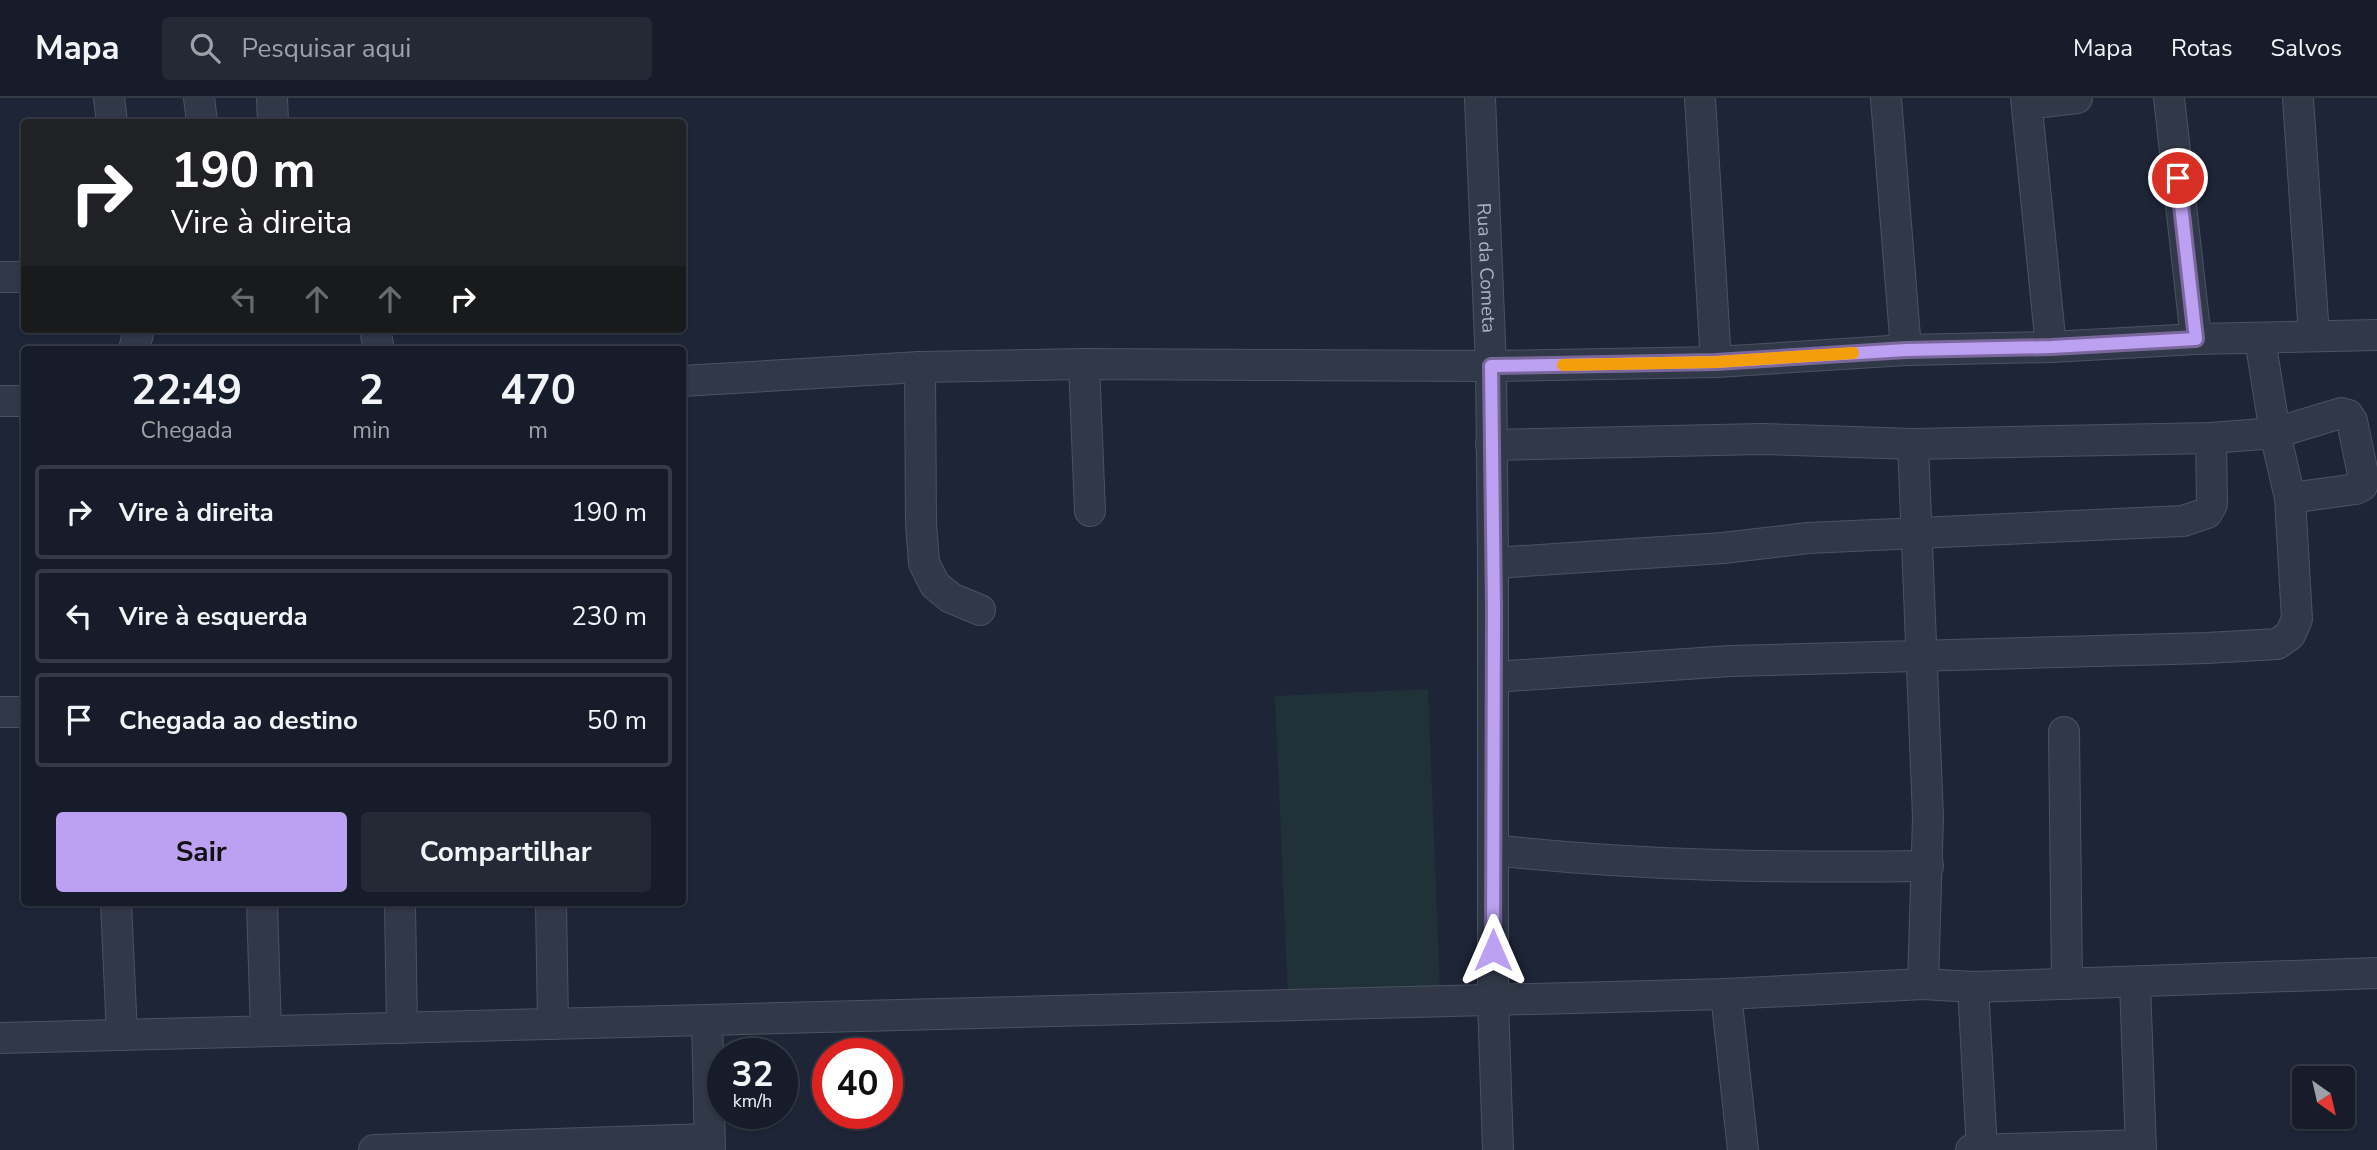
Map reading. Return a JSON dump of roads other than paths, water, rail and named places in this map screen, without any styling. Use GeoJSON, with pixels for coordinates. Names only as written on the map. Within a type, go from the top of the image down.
{"type":"FeatureCollection","features":[{"type":"Feature","properties":{"kind":"street"},"geometry":{"type":"LineString","coordinates":[[109,98],[112,119]]}},
{"type":"Feature","properties":{"kind":"street"},"geometry":{"type":"LineString","coordinates":[[199,98],[202,119]]}},
{"type":"Feature","properties":{"kind":"street"},"geometry":{"type":"LineString","coordinates":[[272,98],[273,119]]}},
{"type":"Feature","properties":{"kind":"street","name":"Rua da Cometa"},"geometry":{"type":"LineString","coordinates":[[1480,98],[1491,366],[1493,1000],[1498,1150]]}},
{"type":"Feature","properties":{"kind":"street"},"geometry":{"type":"LineString","coordinates":[[1700,98],[1716,362]]}},
{"type":"Feature","properties":{"kind":"street"},"geometry":{"type":"LineString","coordinates":[[1886,98],[1906,350]]}},
{"type":"Feature","properties":{"kind":"street"},"geometry":{"type":"LineString","coordinates":[[2051,347],[2027,101],[2077,98]]}},
{"type":"Feature","properties":{"kind":"street"},"geometry":{"type":"LineString","coordinates":[[2169,98],[2196,339]]}},
{"type":"Feature","properties":{"kind":"street"},"geometry":{"type":"LineString","coordinates":[[2298,98],[2314,336]]}},
{"type":"Feature","properties":{"kind":"street"},"geometry":{"type":"LineString","coordinates":[[0,277],[21,277]]}},
{"type":"Feature","properties":{"kind":"street"},"geometry":{"type":"LineString","coordinates":[[686,381],[920,367],[1084,364],[1491,366],[1716,362],[1906,350],[2377,335]]}},
{"type":"Feature","properties":{"kind":"street"},"geometry":{"type":"LineString","coordinates":[[1494,677],[1730,661],[2277,644],[2290,635],[2297,619],[2290,498],[2275,433],[2260,339]]}},
{"type":"Feature","properties":{"kind":"street"},"geometry":{"type":"LineString","coordinates":[[1084,364],[1090,511]]}},
{"type":"Feature","properties":{"kind":"street"},"geometry":{"type":"LineString","coordinates":[[920,367],[921,523],[924,563],[935,585],[951,598],[980,610]]}},
{"type":"Feature","properties":{"kind":"street"},"geometry":{"type":"LineString","coordinates":[[0,401],[21,401]]}},
{"type":"Feature","properties":{"kind":"street"},"geometry":{"type":"LineString","coordinates":[[1491,445],[1762,439],[1913,443],[2211,438],[2275,433],[2341,413],[2348,415],[2352,421],[2364,479],[2362,486],[2290,498]]}},
{"type":"Feature","properties":{"kind":"street"},"geometry":{"type":"LineString","coordinates":[[1493,563],[1723,548],[1808,538],[1916,535],[2195,519],[2207,513],[2212,504],[2211,438]]}},
{"type":"Feature","properties":{"kind":"street"},"geometry":{"type":"LineString","coordinates":[[1913,443],[1928,866],[1923,984]]}},
{"type":"Feature","properties":{"kind":"street"},"geometry":{"type":"LineString","coordinates":[[0,712],[21,712]]}},
{"type":"Feature","properties":{"kind":"street"},"geometry":{"type":"LineString","coordinates":[[2064,733],[2067,984]]}},
{"type":"Feature","properties":{"kind":"street"},"geometry":{"type":"LineString","coordinates":[[1493,850],[1658,864],[1928,866]]}},
{"type":"Feature","properties":{"kind":"street"},"geometry":{"type":"LineString","coordinates":[[116,906],[122,1035]]}},
{"type":"Feature","properties":{"kind":"street"},"geometry":{"type":"LineString","coordinates":[[262,906],[266,1031]]}},
{"type":"Feature","properties":{"kind":"street"},"geometry":{"type":"LineString","coordinates":[[400,906],[402,1028]]}},
{"type":"Feature","properties":{"kind":"street"},"geometry":{"type":"LineString","coordinates":[[551,906],[553,1024]]}},
{"type":"Feature","properties":{"kind":"street"},"geometry":{"type":"LineString","coordinates":[[0,1038],[1726,994],[1923,984],[1973,987],[2135,983],[2377,973]]}},
{"type":"Feature","properties":{"kind":"street"},"geometry":{"type":"LineString","coordinates":[[1971,1150],[2141,1148],[2135,983]]}},
{"type":"Feature","properties":{"kind":"street"},"geometry":{"type":"LineString","coordinates":[[1973,987],[1982,1150]]}},
{"type":"Feature","properties":{"kind":"street"},"geometry":{"type":"LineString","coordinates":[[1726,994],[1743,1150]]}},
{"type":"Feature","properties":{"kind":"street"},"geometry":{"type":"LineString","coordinates":[[374,1150],[709,1144],[707,1020]]}}]}
